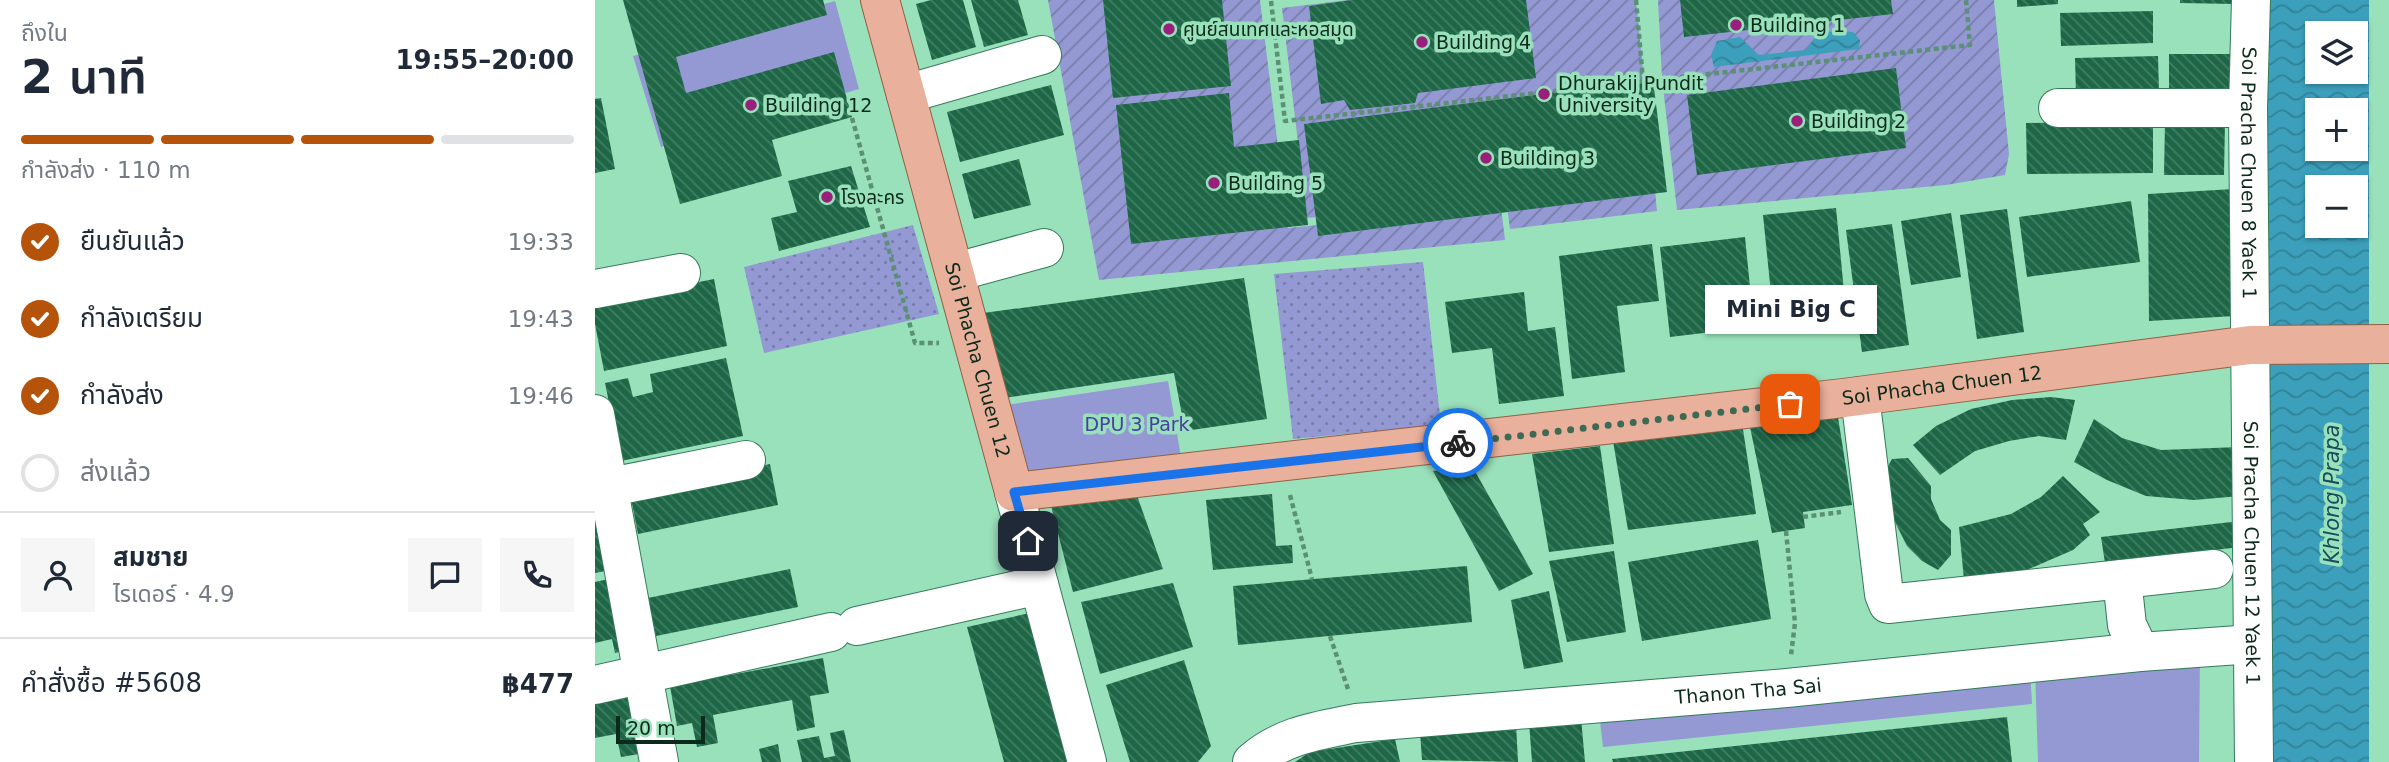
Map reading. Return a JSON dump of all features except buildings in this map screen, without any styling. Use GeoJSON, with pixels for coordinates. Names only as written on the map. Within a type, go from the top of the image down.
{"type":"FeatureCollection","features":[{"type":"Feature","properties":{"kind":"main road","name":"Soi Phacha Chuen 12"},"geometry":{"type":"LineString","coordinates":[[880,0],[1014,492],[1860,396],[2254,345],[2389,344]]}},
{"type":"Feature","properties":{"kind":"street","name":"Soi Pracha Chuen 8 Yaek 1"},"geometry":{"type":"LineString","coordinates":[[2251,0],[2248,108],[2254,345]]}},
{"type":"Feature","properties":{"kind":"street"},"geometry":{"type":"LineString","coordinates":[[906,94],[1042,55]]}},
{"type":"Feature","properties":{"kind":"street"},"geometry":{"type":"LineString","coordinates":[[2058,108],[2248,108]]}},
{"type":"Feature","properties":{"kind":"street"},"geometry":{"type":"LineString","coordinates":[[956,272],[1044,248]]}},
{"type":"Feature","properties":{"kind":"street"},"geometry":{"type":"LineString","coordinates":[[595,289],[681,273]]}},
{"type":"Feature","properties":{"kind":"street","name":"Soi Pracha Chuen 12 Yaek 1"},"geometry":{"type":"LineString","coordinates":[[2254,345],[2254,762]]}},
{"type":"Feature","properties":{"kind":"street"},"geometry":{"type":"LineString","coordinates":[[1860,396],[1871,507],[1884,594],[1888,604],[2214,569]]}},
{"type":"Feature","properties":{"kind":"street"},"geometry":{"type":"LineString","coordinates":[[595,414],[602,489],[659,762]]}},
{"type":"Feature","properties":{"kind":"street"},"geometry":{"type":"LineString","coordinates":[[602,489],[746,460]]}},
{"type":"Feature","properties":{"kind":"street"},"geometry":{"type":"LineString","coordinates":[[1014,492],[1087,762]]}},
{"type":"Feature","properties":{"kind":"street"},"geometry":{"type":"LineString","coordinates":[[2122,579],[2127,625],[2140,652]]}},
{"type":"Feature","properties":{"kind":"street"},"geometry":{"type":"LineString","coordinates":[[595,685],[1039,585]]}},
{"type":"Feature","properties":{"kind":"street","name":"Thanon Tha Sai"},"geometry":{"type":"LineString","coordinates":[[1252,762],[1269,747],[1293,736],[1356,723],[1787,688],[2140,652],[2253,644]]}},
{"type":"Feature","properties":{"kind":"path"},"geometry":{"type":"LineString","coordinates":[[1280,0],[1271,1],[1285,121],[1970,45],[1966,0]]}},
{"type":"Feature","properties":{"kind":"path"},"geometry":{"type":"LineString","coordinates":[[1636,0],[1643,81]]}},
{"type":"Feature","properties":{"kind":"path"},"geometry":{"type":"LineString","coordinates":[[852,118],[915,343],[974,343]]}},
{"type":"Feature","properties":{"kind":"path"},"geometry":{"type":"LineString","coordinates":[[1282,463],[1312,579]]}},
{"type":"Feature","properties":{"kind":"path"},"geometry":{"type":"LineString","coordinates":[[1786,531],[1794,623],[1787,688]]}},
{"type":"Feature","properties":{"kind":"path"},"geometry":{"type":"LineString","coordinates":[[1330,636],[1345,675],[1356,723]]}},
{"type":"Feature","properties":{"kind":"green space"},"geometry":{"type":"Polygon","coordinates":[[[1048,0],[1260,0],[1288,228],[1501,207],[1505,240],[1099,280],[1048,0]]]}},
{"type":"Feature","properties":{"kind":"green space"},"geometry":{"type":"Polygon","coordinates":[[[1348,0],[1636,0],[1657,211],[1510,229],[1506,199],[1307,218],[1282,8],[1348,0]]]}},
{"type":"Feature","properties":{"kind":"green space"},"geometry":{"type":"Polygon","coordinates":[[[1658,0],[1994,0],[2009,154],[2005,175],[1946,185],[1677,210],[1662,78],[1658,0]]]}},
{"type":"Feature","properties":{"kind":"green space"},"geometry":{"type":"Polygon","coordinates":[[[835,1],[859,89],[661,147],[633,56],[835,1]]]}},
{"type":"Feature","properties":{"kind":"green space"},"geometry":{"type":"Polygon","coordinates":[[[913,225],[939,314],[764,353],[744,267],[913,225]]]}},
{"type":"Feature","properties":{"kind":"green space"},"geometry":{"type":"Polygon","coordinates":[[[1423,262],[1441,425],[1293,439],[1274,274],[1423,262]]]}},
{"type":"Feature","properties":{"kind":"green space","name":"DPU 3 Park"},"geometry":{"type":"Polygon","coordinates":[[[1168,381],[1181,457],[1017,475],[999,406],[1168,381]]]}},
{"type":"Feature","properties":{"kind":"green space"},"geometry":{"type":"Polygon","coordinates":[[[2200,654],[2199,762],[2038,762],[2035,669],[2200,654]]]}},
{"type":"Feature","properties":{"kind":"green space"},"geometry":{"type":"Polygon","coordinates":[[[2030,669],[2032,704],[1603,747],[1599,713],[2030,669]]]}},
{"type":"Feature","properties":{"kind":"water","name":"Khlong Prapa"},"geometry":{"type":"Polygon","coordinates":[[[2262,0],[2369,0],[2369,762],[2262,762],[2262,0]]]}},
{"type":"Feature","properties":{"kind":"water"},"geometry":{"type":"Polygon","coordinates":[[[1853,32],[1860,40],[1859,49],[1714,67],[1711,55],[1717,41],[1740,37],[1759,55],[1806,50],[1818,33],[1853,32]]]}},
{"type":"Feature","properties":{"kind":"way so far"},"geometry":{"type":"LineString","coordinates":[[1458,443],[1790,404]]}},
{"type":"Feature","properties":{"kind":"place","name":"Building 1"},"geometry":{"type":"Point","coordinates":[1736,25]}},
{"type":"Feature","properties":{"kind":"place","name":"ศูนย์สนเทศและหอสมุด"},"geometry":{"type":"Point","coordinates":[1169,29]}},
{"type":"Feature","properties":{"kind":"place","name":"Building 4"},"geometry":{"type":"Point","coordinates":[1422,42]}},
{"type":"Feature","properties":{"kind":"place","name":"Dhurakij Pundit University"},"geometry":{"type":"Point","coordinates":[1544,94]}},
{"type":"Feature","properties":{"kind":"place","name":"Building 12"},"geometry":{"type":"Point","coordinates":[751,105]}},
{"type":"Feature","properties":{"kind":"place","name":"Building 2"},"geometry":{"type":"Point","coordinates":[1797,121]}},
{"type":"Feature","properties":{"kind":"place","name":"Building 3"},"geometry":{"type":"Point","coordinates":[1486,158]}},
{"type":"Feature","properties":{"kind":"place","name":"Building 5"},"geometry":{"type":"Point","coordinates":[1214,183]}},
{"type":"Feature","properties":{"kind":"place","name":"โรงละคร"},"geometry":{"type":"Point","coordinates":[827,197]}},
{"type":"Feature","properties":{"kind":"place","name":"Mini Big C"},"geometry":{"type":"Point","coordinates":[1790,404]}},
{"type":"Feature","properties":{"kind":"route"},"geometry":{"type":"LineString","coordinates":[[1028,541],[1014,492],[1458,443]]}}]}
